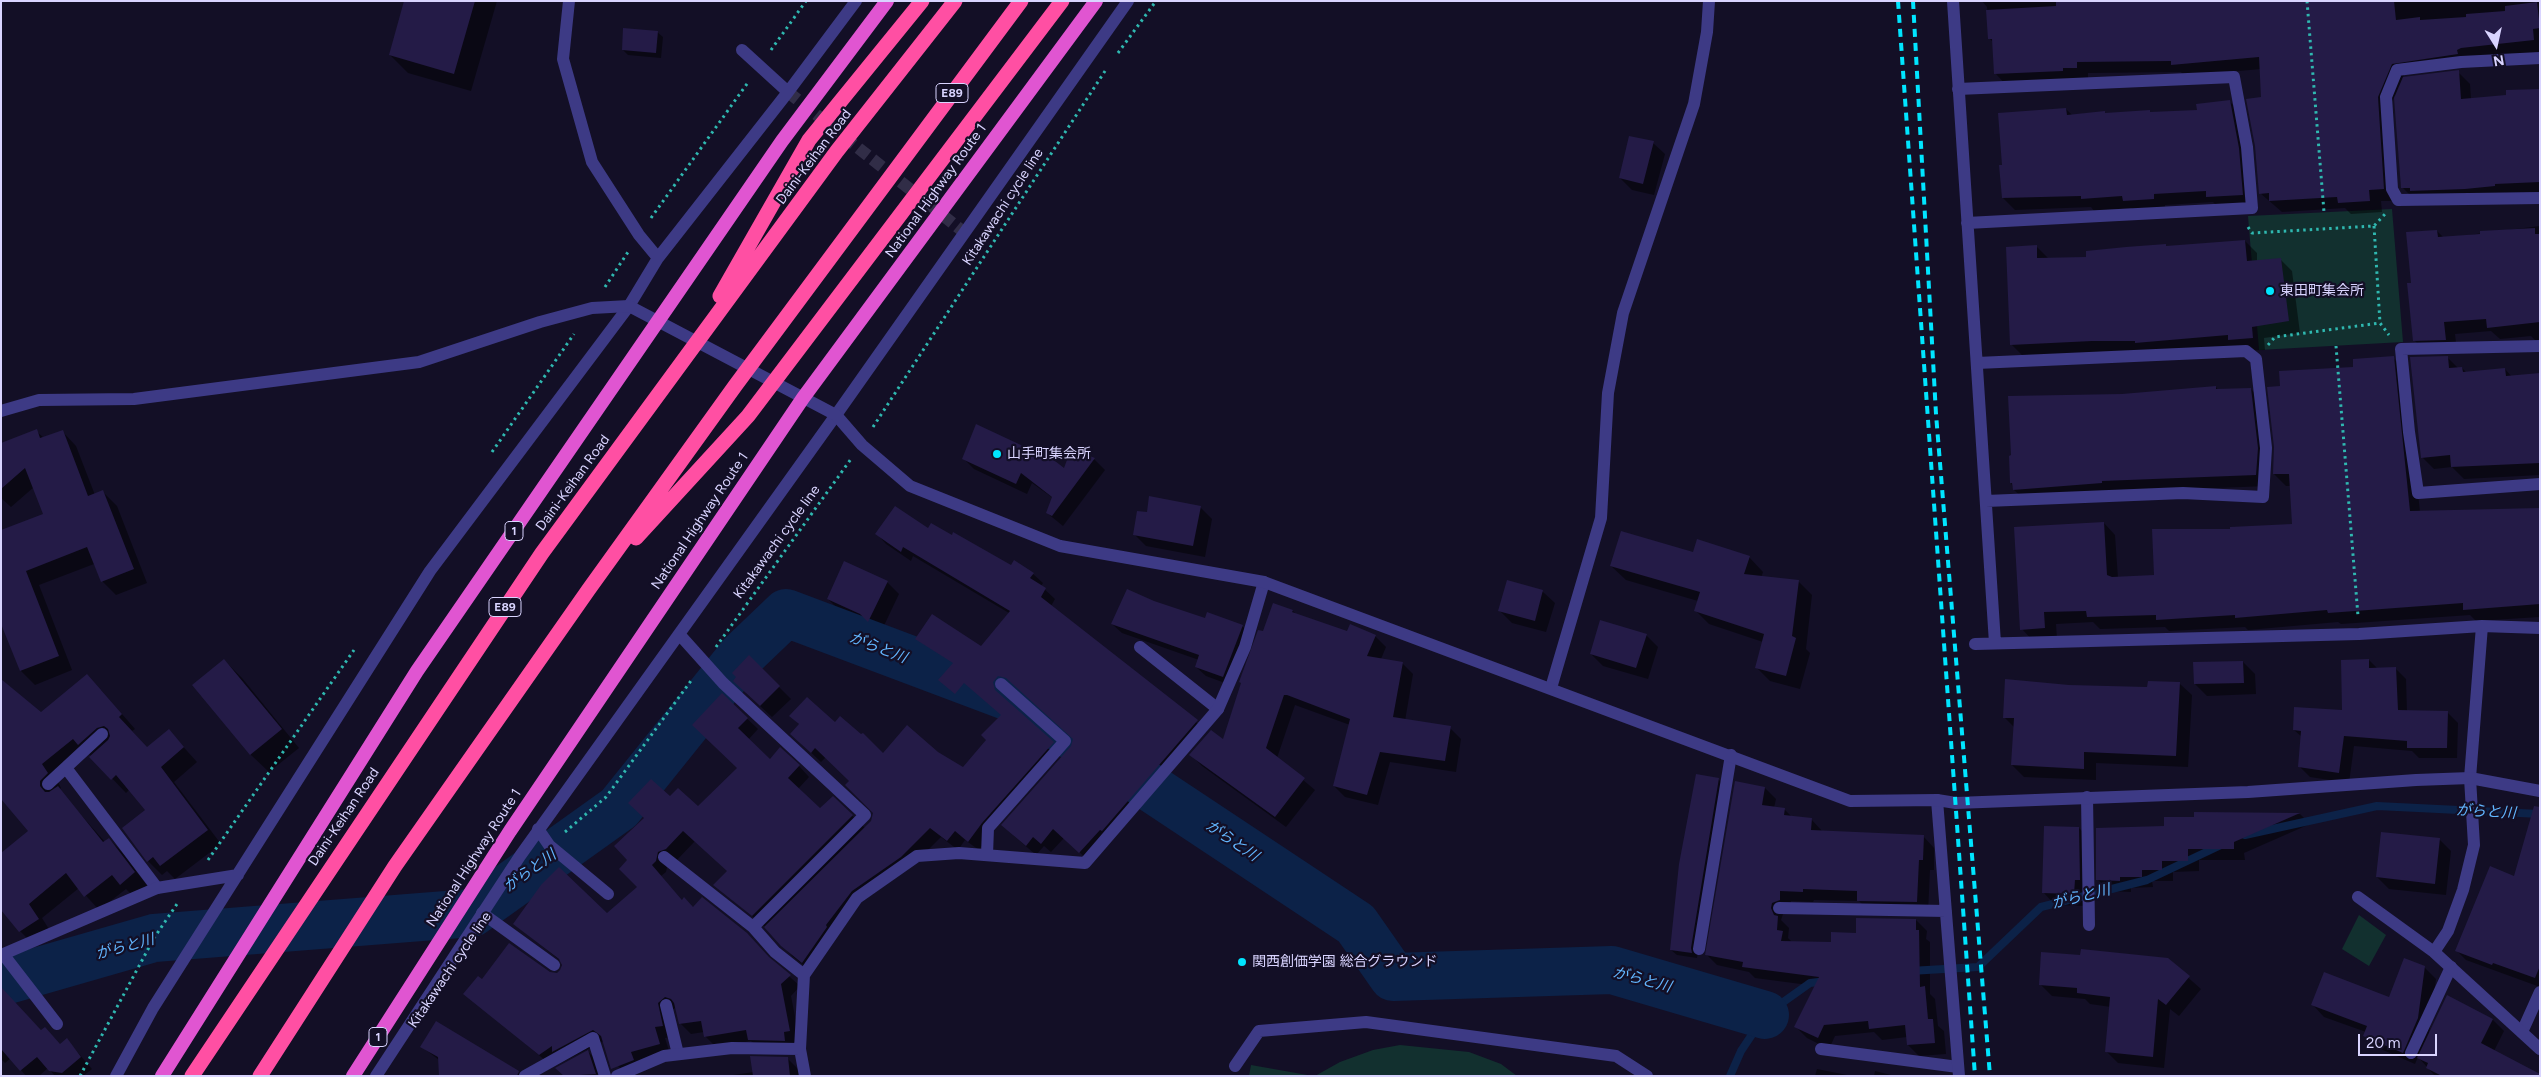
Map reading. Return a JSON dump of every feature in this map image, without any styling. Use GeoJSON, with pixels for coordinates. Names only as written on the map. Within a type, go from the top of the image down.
{"type":"FeatureCollection","features":[{"type":"Feature","properties":{"kind":"highway","name":"1"},"geometry":{"type":"LineString","coordinates":[[162,1076],[417,671],[782,141],[887,1]]}},
{"type":"Feature","properties":{"kind":"highway"},"geometry":{"type":"LineString","coordinates":[[686,356],[809,140],[922,1]]}},
{"type":"Feature","properties":{"kind":"highway","name":"Daini-Keihan Road"},"geometry":{"type":"LineString","coordinates":[[192,1076],[536,561],[837,152],[955,1]]}},
{"type":"Feature","properties":{"kind":"highway","name":"E89"},"geometry":{"type":"LineString","coordinates":[[260,1076],[395,866],[589,589],[735,386],[1021,1]]}},
{"type":"Feature","properties":{"kind":"highway"},"geometry":{"type":"LineString","coordinates":[[589,589],[748,416],[1062,1]]}},
{"type":"Feature","properties":{"kind":"highway","name":"National Highway Route 1"},"geometry":{"type":"LineString","coordinates":[[353,1076],[510,831],[803,398],[1096,1]]}},
{"type":"Feature","properties":{"kind":"street"},"geometry":{"type":"LineString","coordinates":[[569,1],[563,59],[592,162],[639,235],[658,258]]}},
{"type":"Feature","properties":{"kind":"street"},"geometry":{"type":"LineString","coordinates":[[116,1076],[153,1008],[430,572],[629,306],[658,258],[788,92],[856,1]]}},
{"type":"Feature","properties":{"kind":"street"},"geometry":{"type":"LineString","coordinates":[[376,1076],[538,829],[836,415],[1128,1]]}},
{"type":"Feature","properties":{"kind":"street"},"geometry":{"type":"LineString","coordinates":[[1551,688],[1601,518],[1608,393],[1623,313],[1694,104],[1709,1]]}},
{"type":"Feature","properties":{"kind":"street"},"geometry":{"type":"LineString","coordinates":[[1953,1],[1995,643]]}},
{"type":"Feature","properties":{"kind":"street"},"geometry":{"type":"LineString","coordinates":[[742,50],[788,92]]}},
{"type":"Feature","properties":{"kind":"street"},"geometry":{"type":"LineString","coordinates":[[2540,58],[2461,62],[2397,70],[2386,97],[2392,189],[2398,200],[2540,198]]}},
{"type":"Feature","properties":{"kind":"street"},"geometry":{"type":"LineString","coordinates":[[1958,89],[2234,77],[2247,146],[2252,208],[1967,223]]}},
{"type":"Feature","properties":{"kind":"street"},"geometry":{"type":"LineString","coordinates":[[1,411],[39,400],[134,399],[419,362],[592,308],[629,306],[836,415],[862,445],[910,486],[1060,546],[1264,582],[1850,800],[1937,800],[1956,803],[2248,792],[2470,778],[2540,791]]}},
{"type":"Feature","properties":{"kind":"street"},"geometry":{"type":"LineString","coordinates":[[2540,346],[2401,349],[2409,432],[2418,493],[2540,484]]}},
{"type":"Feature","properties":{"kind":"street"},"geometry":{"type":"LineString","coordinates":[[1977,363],[2246,351],[2256,359],[2266,448],[2263,496],[2183,493],[1986,501]]}},
{"type":"Feature","properties":{"kind":"street"},"geometry":{"type":"LineString","coordinates":[[805,1076],[800,1049],[804,975],[857,898],[917,856],[959,853],[1086,863],[1218,709],[1246,647],[1264,582]]}},
{"type":"Feature","properties":{"kind":"street"},"geometry":{"type":"LineString","coordinates":[[2434,952],[2448,931],[2463,890],[2474,845],[2470,778],[2482,626]]}},
{"type":"Feature","properties":{"kind":"street"},"geometry":{"type":"LineString","coordinates":[[1976,644],[2359,634],[2482,626],[2540,628]]}},
{"type":"Feature","properties":{"kind":"street"},"geometry":{"type":"LineString","coordinates":[[679,634],[723,683],[865,816],[753,927]]}},
{"type":"Feature","properties":{"kind":"street"},"geometry":{"type":"LineString","coordinates":[[1140,647],[1218,709]]}},
{"type":"Feature","properties":{"kind":"street"},"geometry":{"type":"LineString","coordinates":[[987,855],[988,828],[1065,741],[1001,684]]}},
{"type":"Feature","properties":{"kind":"street"},"geometry":{"type":"LineString","coordinates":[[48,784],[102,734]]}},
{"type":"Feature","properties":{"kind":"street"},"geometry":{"type":"LineString","coordinates":[[1700,949],[1731,755]]}},
{"type":"Feature","properties":{"kind":"street"},"geometry":{"type":"LineString","coordinates":[[66,768],[157,888]]}},
{"type":"Feature","properties":{"kind":"street"},"geometry":{"type":"LineString","coordinates":[[2087,797],[2089,925]]}},
{"type":"Feature","properties":{"kind":"street"},"geometry":{"type":"LineString","coordinates":[[1821,1050],[1959,1072],[1937,800]]}},
{"type":"Feature","properties":{"kind":"street"},"geometry":{"type":"LineString","coordinates":[[538,829],[549,845],[608,894]]}},
{"type":"Feature","properties":{"kind":"street"},"geometry":{"type":"LineString","coordinates":[[664,857],[753,927],[775,952],[804,975]]}},
{"type":"Feature","properties":{"kind":"street"},"geometry":{"type":"LineString","coordinates":[[57,1024],[2,955],[157,888],[238,875]]}},
{"type":"Feature","properties":{"kind":"street"},"geometry":{"type":"LineString","coordinates":[[2358,897],[2434,952],[2540,1049]]}},
{"type":"Feature","properties":{"kind":"street"},"geometry":{"type":"LineString","coordinates":[[1778,908],[1946,911]]}},
{"type":"Feature","properties":{"kind":"street"},"geometry":{"type":"LineString","coordinates":[[482,913],[554,965]]}},
{"type":"Feature","properties":{"kind":"street"},"geometry":{"type":"LineString","coordinates":[[2411,1053],[2451,967]]}},
{"type":"Feature","properties":{"kind":"street"},"geometry":{"type":"LineString","coordinates":[[2522,1032],[2540,992]]}},
{"type":"Feature","properties":{"kind":"street"},"geometry":{"type":"LineString","coordinates":[[666,1005],[678,1054]]}},
{"type":"Feature","properties":{"kind":"street"},"geometry":{"type":"LineString","coordinates":[[1235,1066],[1259,1031],[1366,1022],[1616,1056],[1647,1076]]}},
{"type":"Feature","properties":{"kind":"street"},"geometry":{"type":"LineString","coordinates":[[525,1076],[593,1038],[605,1076]]}},
{"type":"Feature","properties":{"kind":"street"},"geometry":{"type":"LineString","coordinates":[[617,1076],[664,1056],[732,1048],[800,1049]]}},
{"type":"Feature","properties":{"kind":"path"},"geometry":{"type":"LineString","coordinates":[[1116,56],[1156,1]]}},
{"type":"Feature","properties":{"kind":"path"},"geometry":{"type":"LineString","coordinates":[[2307,1],[2324,212]]}},
{"type":"Feature","properties":{"kind":"path","name":"Kitakawachi cycle line"},"geometry":{"type":"LineString","coordinates":[[549,845],[606,797],[862,445],[1111,63]]}},
{"type":"Feature","properties":{"kind":"path"},"geometry":{"type":"LineString","coordinates":[[2241,210],[2252,233],[2374,226],[2398,200]]}},
{"type":"Feature","properties":{"kind":"path"},"geometry":{"type":"LineString","coordinates":[[2374,226],[2380,323],[2401,349]]}},
{"type":"Feature","properties":{"kind":"path"},"geometry":{"type":"LineString","coordinates":[[2256,359],[2275,337],[2380,323]]}},
{"type":"Feature","properties":{"kind":"path"},"geometry":{"type":"LineString","coordinates":[[2336,346],[2359,634]]}},
{"type":"Feature","properties":{"kind":"green space"},"geometry":{"type":"Polygon","coordinates":[[[2392,209],[2403,342],[2259,350],[2248,216],[2392,209]]]}},
{"type":"Feature","properties":{"kind":"green space"},"geometry":{"type":"Polygon","coordinates":[[[2359,915],[2386,935],[2369,966],[2342,949],[2359,915]]]}},
{"type":"Feature","properties":{"kind":"green space"},"geometry":{"type":"Polygon","coordinates":[[[1400,1045],[1469,1052],[1501,1064],[1517,1076],[1315,1076],[1340,1062],[1373,1050],[1400,1045]]]}},
{"type":"Feature","properties":{"kind":"green space"},"geometry":{"type":"Polygon","coordinates":[[[1251,1065],[1313,1076],[1249,1076],[1251,1065]]]}},
{"type":"Feature","properties":{"kind":"building"},"geometry":{"type":"Polygon","coordinates":[[[404,1],[475,1],[454,74],[389,55],[404,1]]]}},
{"type":"Feature","properties":{"kind":"building"},"geometry":{"type":"Polygon","coordinates":[[[2056,1],[2394,1],[2396,20],[2420,17],[2420,20],[2466,17],[2466,14],[2505,11],[2505,6],[2537,2],[2540,28],[2533,29],[2534,40],[2461,48],[2457,50],[2458,54],[2392,64],[2378,97],[2384,189],[2369,190],[2370,201],[2338,203],[2337,197],[2269,201],[2269,193],[2259,194],[2255,146],[2246,99],[2261,97],[2259,57],[2171,65],[2171,61],[2077,62],[2077,68],[2063,68],[2063,71],[1994,74],[1992,39],[1988,39],[1986,10],[2056,6],[2056,1]]]}},
{"type":"Feature","properties":{"kind":"building"},"geometry":{"type":"Polygon","coordinates":[[[623,28],[658,31],[656,53],[622,50],[623,28]]]}},
{"type":"Feature","properties":{"kind":"building"},"geometry":{"type":"Polygon","coordinates":[[[2459,70],[2461,99],[2506,95],[2506,90],[2540,89],[2540,182],[2495,184],[2495,186],[2465,189],[2410,191],[2410,188],[2401,188],[2394,98],[2403,77],[2459,70]]]}},
{"type":"Feature","properties":{"kind":"building"},"geometry":{"type":"Polygon","coordinates":[[[2230,100],[2239,148],[2243,195],[2206,197],[2206,191],[2154,194],[2154,199],[2123,201],[2122,196],[2081,199],[2081,196],[2002,198],[1999,165],[2002,165],[1998,113],[2066,108],[2067,115],[2105,111],[2105,113],[2150,110],[2150,112],[2197,110],[2196,104],[2230,100]]]}},
{"type":"Feature","properties":{"kind":"building"},"geometry":{"type":"Polygon","coordinates":[[[1629,136],[1654,141],[1643,184],[1619,178],[1629,136]]]}},
{"type":"Feature","properties":{"kind":"building"},"geometry":{"type":"Polygon","coordinates":[[[2535,228],[2535,234],[2540,234],[2540,322],[2487,328],[2486,319],[2444,322],[2446,340],[2413,341],[2407,283],[2411,283],[2406,232],[2437,230],[2438,237],[2480,234],[2480,231],[2535,228]]]}},
{"type":"Feature","properties":{"kind":"building"},"geometry":{"type":"Polygon","coordinates":[[[2245,240],[2247,261],[2281,258],[2289,321],[2252,327],[2253,338],[2228,340],[2228,335],[2135,343],[2135,341],[2092,341],[2010,345],[2006,247],[2037,245],[2037,258],[2086,257],[2086,251],[2245,240]]]}},
{"type":"Feature","properties":{"kind":"building"},"geometry":{"type":"Polygon","coordinates":[[[2394,356],[2410,511],[2540,508],[2540,604],[2463,610],[2463,603],[2328,613],[2327,610],[2235,618],[2235,615],[2156,620],[2156,615],[2087,617],[2086,611],[2044,612],[2045,628],[2020,630],[2014,527],[2104,522],[2107,575],[2112,577],[2154,575],[2152,529],[2230,529],[2230,527],[2292,524],[2289,474],[2273,474],[2274,447],[2267,387],[2280,386],[2279,371],[2353,367],[2353,359],[2394,356]]]}},
{"type":"Feature","properties":{"kind":"building"},"geometry":{"type":"Polygon","coordinates":[[[2448,356],[2449,368],[2462,367],[2463,372],[2505,368],[2506,376],[2540,373],[2540,463],[2451,467],[2450,455],[2421,458],[2410,357],[2448,356]]]}},
{"type":"Feature","properties":{"kind":"building"},"geometry":{"type":"Polygon","coordinates":[[[2216,386],[2216,389],[2251,388],[2258,448],[2256,475],[2102,481],[2102,483],[2013,490],[2012,483],[2010,483],[2009,456],[2011,455],[2008,396],[2122,394],[2216,386]]]}},
{"type":"Feature","properties":{"kind":"building"},"geometry":{"type":"Polygon","coordinates":[[[976,424],[1055,461],[1064,468],[1071,449],[1095,458],[1052,516],[1046,513],[1052,497],[1021,473],[1016,484],[962,459],[976,424]]]}},
{"type":"Feature","properties":{"kind":"building"},"geometry":{"type":"Polygon","coordinates":[[[37,429],[40,438],[63,430],[88,496],[103,490],[134,569],[101,582],[87,547],[26,571],[59,656],[20,671],[1,624],[1,530],[43,514],[25,468],[1,489],[1,443],[37,429]]]}},
{"type":"Feature","properties":{"kind":"building"},"geometry":{"type":"Polygon","coordinates":[[[1149,496],[1201,506],[1193,546],[1133,535],[1137,511],[1147,512],[1149,496]]]}},
{"type":"Feature","properties":{"kind":"building"},"geometry":{"type":"Polygon","coordinates":[[[895,506],[928,528],[931,523],[952,535],[953,532],[1011,565],[1014,560],[1034,573],[1030,578],[1046,588],[1041,597],[1198,720],[1102,831],[1100,830],[1079,853],[1053,829],[1041,844],[1033,837],[1026,846],[1001,825],[1071,746],[1073,739],[1006,678],[998,676],[993,682],[995,690],[1054,742],[982,823],[968,842],[955,831],[947,841],[930,828],[901,857],[852,891],[826,925],[827,927],[802,963],[781,946],[764,927],[871,821],[873,813],[845,785],[849,781],[815,748],[811,753],[790,734],[799,724],[789,716],[807,697],[835,722],[840,716],[861,734],[863,733],[883,753],[907,725],[938,752],[963,767],[986,740],[981,735],[1001,715],[964,683],[955,694],[938,680],[953,663],[915,639],[932,614],[981,646],[1010,611],[903,547],[901,552],[875,534],[895,506]]]}},
{"type":"Feature","properties":{"kind":"building"},"geometry":{"type":"Polygon","coordinates":[[[1621,531],[1693,552],[1697,539],[1750,556],[1744,574],[1799,580],[1792,636],[1796,638],[1786,676],[1755,668],[1764,634],[1694,611],[1700,592],[1610,566],[1621,531]]]}},
{"type":"Feature","properties":{"kind":"building"},"geometry":{"type":"Polygon","coordinates":[[[844,561],[888,581],[868,622],[860,614],[827,599],[844,561]]]}},
{"type":"Feature","properties":{"kind":"building"},"geometry":{"type":"Polygon","coordinates":[[[1507,580],[1543,590],[1535,621],[1498,611],[1507,580]]]}},
{"type":"Feature","properties":{"kind":"building"},"geometry":{"type":"Polygon","coordinates":[[[1127,589],[1154,601],[1205,618],[1207,612],[1243,625],[1223,677],[1195,667],[1199,655],[1111,624],[1127,589]]]}},
{"type":"Feature","properties":{"kind":"building"},"geometry":{"type":"Polygon","coordinates":[[[1273,603],[1293,610],[1292,612],[1347,631],[1350,624],[1376,635],[1367,656],[1403,662],[1393,717],[1451,726],[1445,761],[1380,752],[1367,795],[1333,786],[1350,719],[1287,695],[1284,695],[1266,748],[1305,778],[1275,817],[1189,755],[1211,730],[1223,739],[1241,683],[1239,682],[1258,630],[1263,631],[1273,603]]]}},
{"type":"Feature","properties":{"kind":"building"},"geometry":{"type":"Polygon","coordinates":[[[1600,620],[1647,634],[1636,668],[1590,654],[1600,620]]]}},
{"type":"Feature","properties":{"kind":"building"},"geometry":{"type":"Polygon","coordinates":[[[749,655],[780,686],[760,706],[733,681],[736,677],[732,673],[749,655]]]}},
{"type":"Feature","properties":{"kind":"building"},"geometry":{"type":"Polygon","coordinates":[[[224,659],[282,729],[250,755],[192,685],[224,659]]]}},
{"type":"Feature","properties":{"kind":"building"},"geometry":{"type":"Polygon","coordinates":[[[2369,659],[2369,668],[2396,667],[2398,710],[2448,711],[2447,748],[2407,748],[2407,741],[2344,736],[2339,773],[2298,767],[2301,731],[2293,730],[2294,707],[2342,710],[2341,660],[2369,659]]]}},
{"type":"Feature","properties":{"kind":"building"},"geometry":{"type":"Polygon","coordinates":[[[2243,661],[2244,683],[2194,684],[2193,662],[2243,661]]]}},
{"type":"Feature","properties":{"kind":"building"},"geometry":{"type":"Polygon","coordinates":[[[87,674],[122,714],[119,717],[147,747],[169,729],[184,747],[161,767],[208,830],[160,866],[153,857],[147,862],[122,828],[145,810],[116,775],[111,780],[89,757],[108,740],[110,736],[108,729],[104,726],[97,728],[78,745],[73,739],[42,764],[48,773],[40,781],[40,786],[45,792],[49,792],[58,786],[103,842],[109,838],[135,872],[120,885],[112,875],[84,897],[66,873],[29,904],[39,919],[19,932],[1,910],[1,853],[28,831],[1,799],[1,679],[41,712],[87,674]]]}},
{"type":"Feature","properties":{"kind":"building"},"geometry":{"type":"Polygon","coordinates":[[[2005,679],[2069,685],[2147,687],[2148,681],[2180,682],[2176,756],[2084,752],[2084,769],[2011,765],[2014,718],[2003,718],[2005,679]]]}},
{"type":"Feature","properties":{"kind":"building"},"geometry":{"type":"Polygon","coordinates":[[[722,693],[748,718],[738,728],[770,759],[780,747],[800,765],[788,778],[820,808],[833,796],[853,815],[752,916],[713,885],[727,871],[683,831],[666,849],[658,852],[656,861],[652,865],[682,900],[684,897],[693,907],[702,897],[747,933],[769,957],[791,975],[781,984],[790,1031],[784,1032],[785,1041],[748,1040],[746,1030],[704,1037],[701,1021],[679,1024],[674,1003],[671,999],[665,997],[658,1003],[663,1026],[655,1027],[660,1044],[631,1052],[634,1060],[611,1069],[601,1036],[593,1030],[552,1052],[552,1046],[539,1055],[463,994],[478,976],[482,979],[509,943],[550,972],[557,973],[560,970],[562,965],[559,959],[513,924],[541,885],[559,867],[607,913],[637,887],[619,869],[627,860],[614,846],[644,818],[628,803],[651,779],[670,796],[678,788],[698,806],[737,768],[692,725],[722,693]]]}},
{"type":"Feature","properties":{"kind":"building"},"geometry":{"type":"Polygon","coordinates":[[[1696,774],[1719,778],[1691,948],[1692,953],[1670,950],[1679,864],[1696,774]]]}},
{"type":"Feature","properties":{"kind":"building"},"geometry":{"type":"Polygon","coordinates":[[[1735,781],[1765,787],[1762,805],[1785,808],[1784,815],[1812,818],[1811,830],[1924,835],[1923,860],[1919,860],[1917,902],[1857,901],[1857,891],[1803,889],[1803,892],[1780,891],[1780,900],[1772,903],[1771,908],[1774,915],[1778,916],[1777,930],[1783,931],[1781,941],[1831,942],[1831,932],[1856,933],[1856,918],[1916,919],[1916,930],[1919,930],[1920,987],[1925,986],[1928,1019],[1933,1019],[1935,1043],[1907,1045],[1905,1025],[1869,1029],[1868,1021],[1824,1025],[1818,1038],[1794,1027],[1819,977],[1742,967],[1743,962],[1705,955],[1735,781]]]}},
{"type":"Feature","properties":{"kind":"building"},"geometry":{"type":"Polygon","coordinates":[[[2534,806],[2540,807],[2540,966],[2535,978],[2455,951],[2490,866],[2514,876],[2534,806]]]}},
{"type":"Feature","properties":{"kind":"building"},"geometry":{"type":"Polygon","coordinates":[[[2194,812],[2300,813],[2234,842],[2234,849],[2188,849],[2188,861],[2162,861],[2162,870],[2142,870],[2142,877],[2120,877],[2120,881],[2096,880],[2096,828],[2164,826],[2164,817],[2194,817],[2194,812]]]}},
{"type":"Feature","properties":{"kind":"building"},"geometry":{"type":"Polygon","coordinates":[[[2044,826],[2079,827],[2080,880],[2075,880],[2074,894],[2042,893],[2044,826]]]}},
{"type":"Feature","properties":{"kind":"building"},"geometry":{"type":"Polygon","coordinates":[[[2381,832],[2440,838],[2435,884],[2376,877],[2381,832]]]}},
{"type":"Feature","properties":{"kind":"building"},"geometry":{"type":"Polygon","coordinates":[[[2081,949],[2168,958],[2190,976],[2166,1005],[2158,999],[2153,1057],[2105,1052],[2110,997],[2077,993],[2077,988],[2039,985],[2041,952],[2080,955],[2081,949]]]}},
{"type":"Feature","properties":{"kind":"building"},"geometry":{"type":"Polygon","coordinates":[[[2404,958],[2425,966],[2418,1018],[2403,1053],[2363,1036],[2367,1026],[2311,1005],[2324,972],[2389,997],[2404,958]]]}},
{"type":"Feature","properties":{"kind":"building"},"geometry":{"type":"Polygon","coordinates":[[[1,987],[41,1030],[45,1027],[60,1044],[67,1038],[81,1057],[62,1073],[49,1071],[37,1057],[20,1071],[1,1049],[1,987]]]}},
{"type":"Feature","properties":{"kind":"building"},"geometry":{"type":"Polygon","coordinates":[[[2447,995],[2493,1019],[2481,1043],[2540,1074],[2540,1076],[2442,1076],[2426,1068],[2428,1063],[2417,1058],[2447,995]]]}},
{"type":"Feature","properties":{"kind":"building"},"geometry":{"type":"Polygon","coordinates":[[[436,1021],[519,1071],[517,1076],[439,1076],[438,1057],[420,1047],[436,1021]]]}},
{"type":"Feature","properties":{"kind":"building"},"geometry":{"type":"Polygon","coordinates":[[[588,1050],[596,1074],[564,1076],[555,1068],[588,1050]]]}},
{"type":"Feature","properties":{"kind":"building"},"geometry":{"type":"Polygon","coordinates":[[[750,1056],[788,1057],[790,1076],[753,1076],[750,1056]]]}},
{"type":"Feature","properties":{"kind":"waterway","name":"がらと川"},"geometry":{"type":"LineString","coordinates":[[1,982],[154,938],[472,913],[619,808],[742,655],[786,613],[1020,701],[1356,924],[1393,977],[1612,970],[1765,1015]]}},
{"type":"Feature","properties":{"kind":"waterway","name":"がらと川"},"geometry":{"type":"LineString","coordinates":[[2245,835],[2377,806],[2540,814]]}},
{"type":"Feature","properties":{"kind":"waterway","name":"がらと川"},"geometry":{"type":"LineString","coordinates":[[1910,971],[1978,967],[2041,907],[2147,880],[2221,845]]}},
{"type":"Feature","properties":{"kind":"waterway","name":"がらと川"},"geometry":{"type":"LineString","coordinates":[[1730,1076],[1741,1051],[1765,1015],[1810,983],[1827,981]]}},
{"type":"Feature","properties":{"kind":"tunnel"},"geometry":{"type":"LineString","coordinates":[[788,92],[965,233]]}},
{"type":"Feature","properties":{"kind":"railway"},"geometry":{"type":"LineString","coordinates":[[1898,1],[1975,1076]]}},
{"type":"Feature","properties":{"kind":"railway"},"geometry":{"type":"LineString","coordinates":[[1913,1],[1936,414],[1990,1076]]}},
{"type":"Feature","properties":{"kind":"place","name":"東田町集会所"},"geometry":{"type":"Point","coordinates":[2270,291]}},
{"type":"Feature","properties":{"kind":"place","name":"山手町集会所"},"geometry":{"type":"Point","coordinates":[997,454]}},
{"type":"Feature","properties":{"kind":"place","name":"関西創価学園 総合グラウンド"},"geometry":{"type":"Point","coordinates":[1242,962]}}]}
